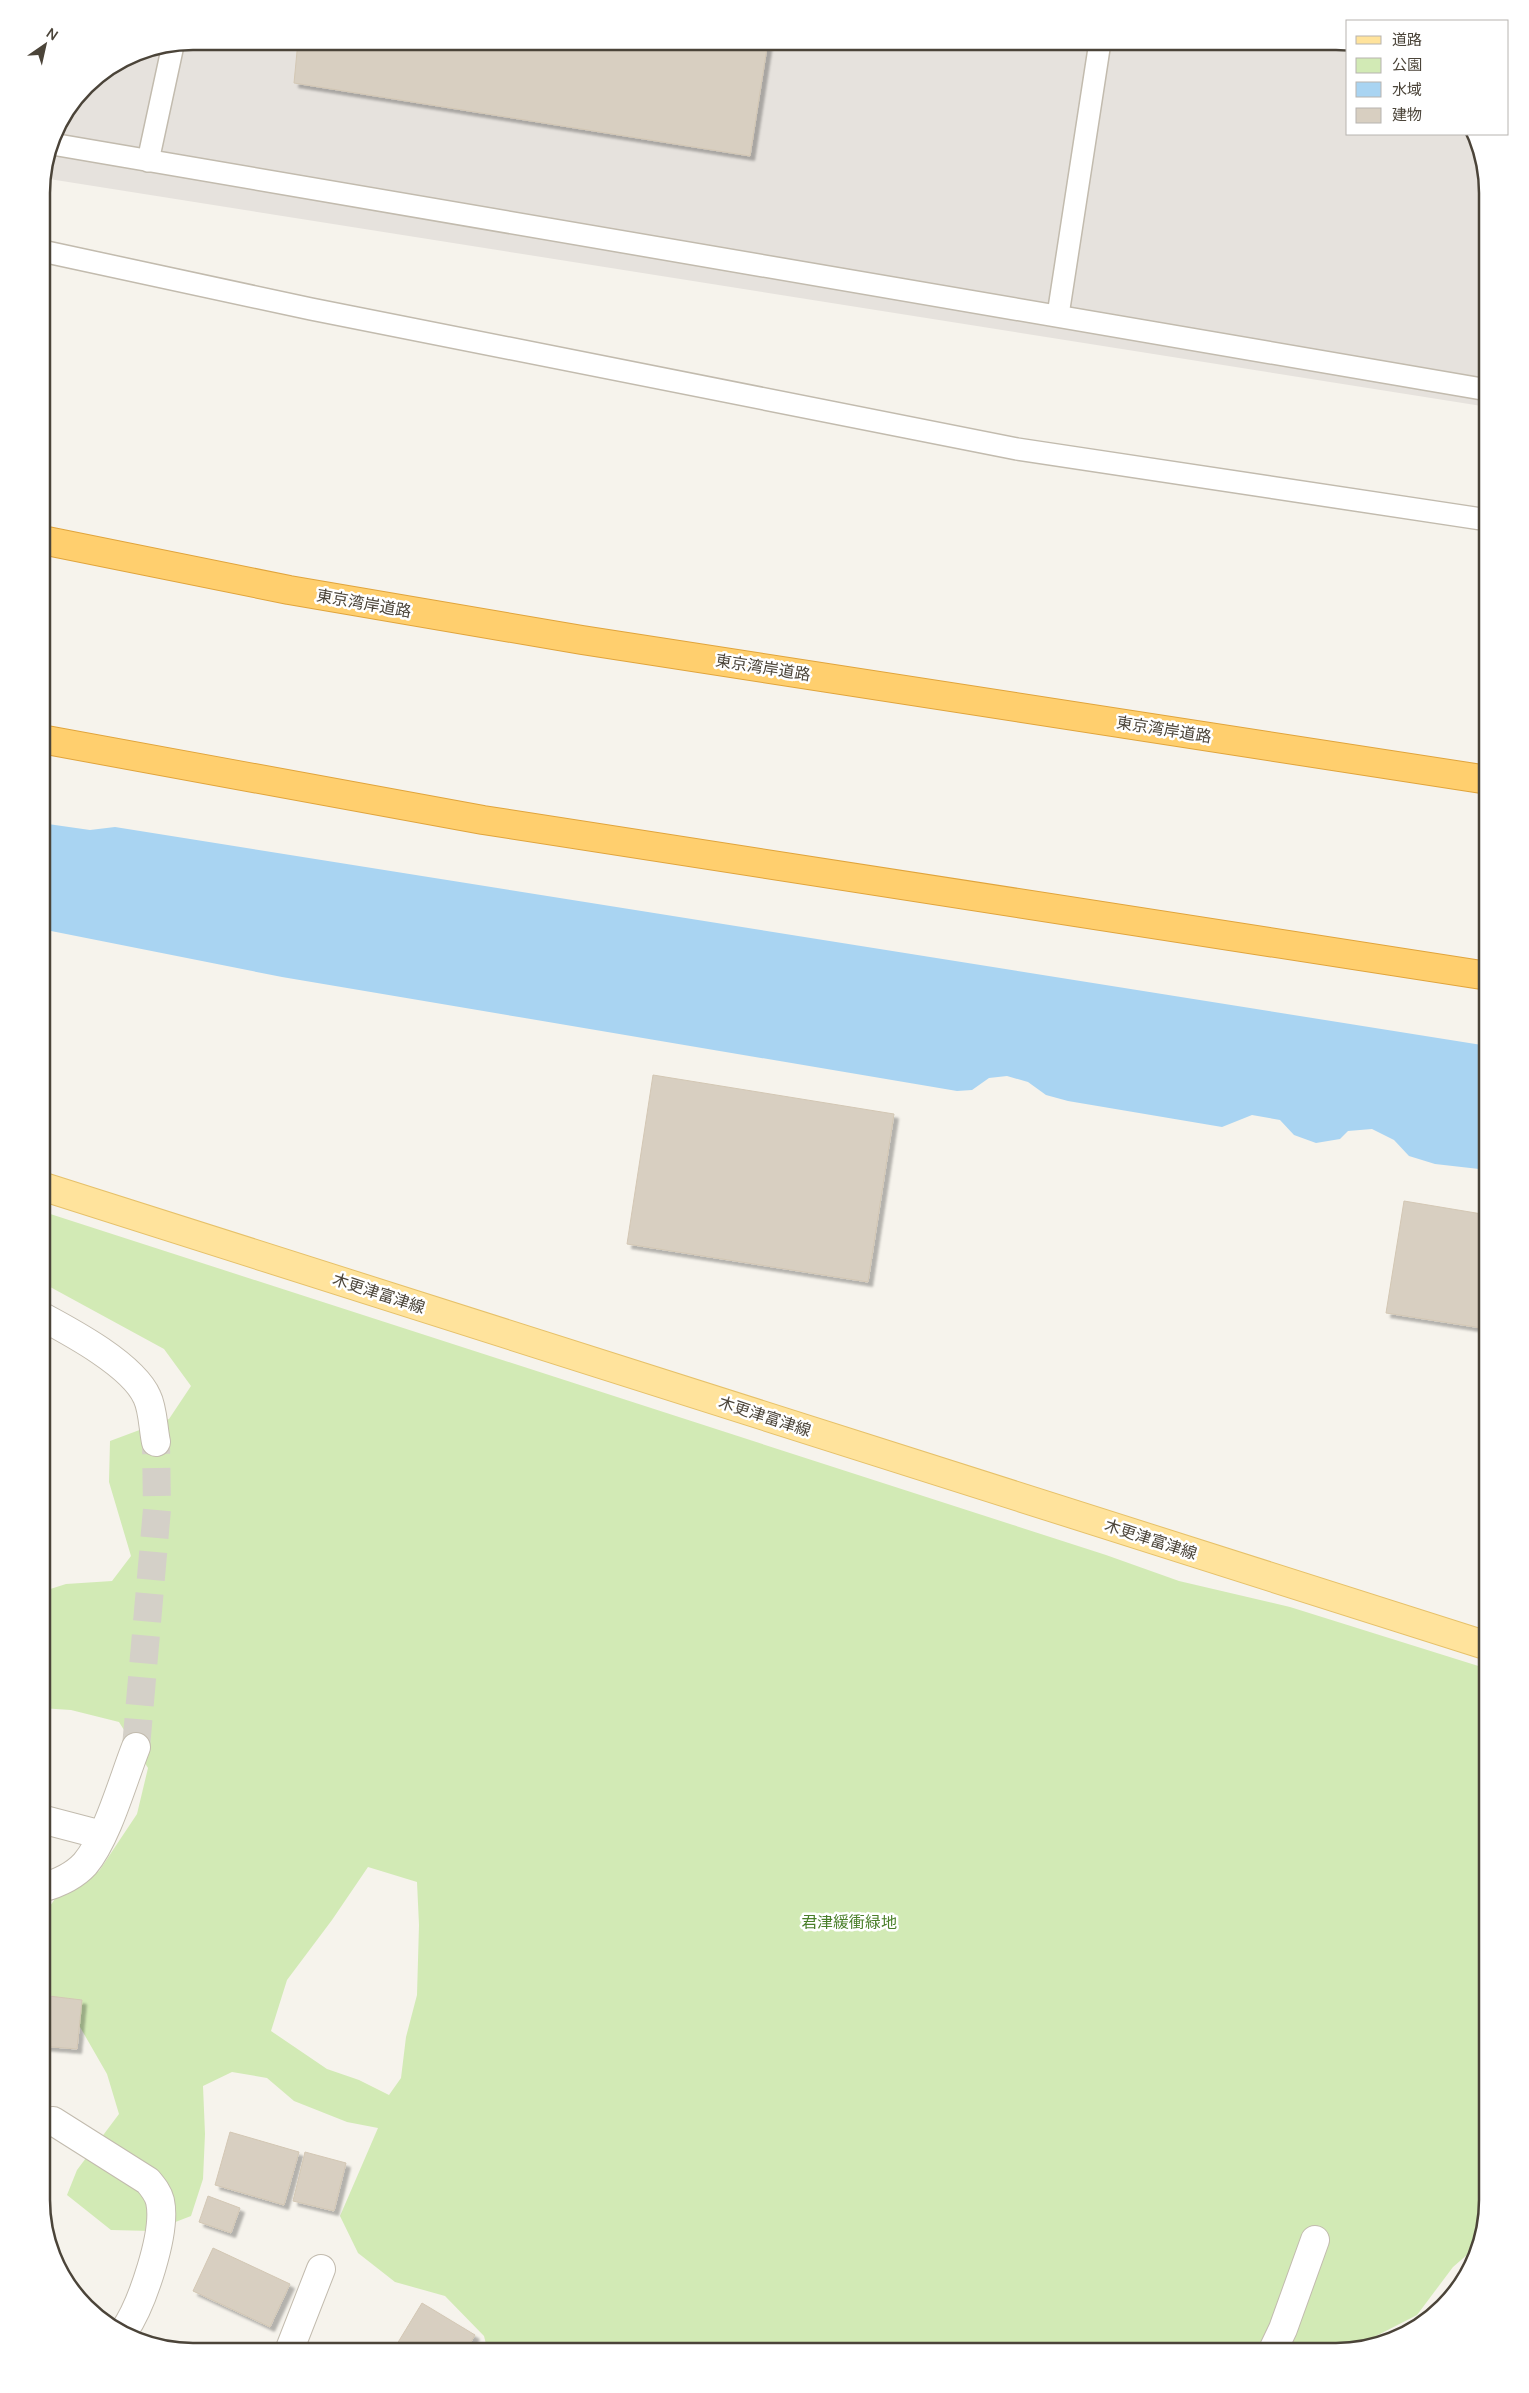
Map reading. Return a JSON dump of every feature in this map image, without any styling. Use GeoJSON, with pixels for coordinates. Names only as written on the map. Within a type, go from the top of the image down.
{"type":"FeatureCollection","features":[{"type":"Feature","properties":{"kind":"highway","name":"東京湾岸道路"},"geometry":{"type":"LineString","coordinates":[[50,542],[289,590],[582,640],[1479,779]]}},
{"type":"Feature","properties":{"kind":"highway"},"geometry":{"type":"LineString","coordinates":[[50,740],[483,820],[1479,975]]}},
{"type":"Feature","properties":{"kind":"main road","name":"木更津富津線"},"geometry":{"type":"LineString","coordinates":[[50,1189],[1479,1643]]}},
{"type":"Feature","properties":{"kind":"street"},"geometry":{"type":"LineString","coordinates":[[50,1321],[72,1332],[129,1374],[147,1396],[156,1442]]}},
{"type":"Feature","properties":{"kind":"street"},"geometry":{"type":"LineString","coordinates":[[50,1886],[70,1876],[85,1864],[102,1835],[136,1747]]}},
{"type":"Feature","properties":{"kind":"street"},"geometry":{"type":"LineString","coordinates":[[50,1821],[102,1835]]}},
{"type":"Feature","properties":{"kind":"street"},"geometry":{"type":"LineString","coordinates":[[53,2121],[148,2181],[156,2191],[160,2203],[161,2235],[138,2307],[127,2326]]}},
{"type":"Feature","properties":{"kind":"street"},"geometry":{"type":"LineString","coordinates":[[1276,2343],[1315,2240]]}},
{"type":"Feature","properties":{"kind":"street"},"geometry":{"type":"LineString","coordinates":[[292,2343],[321,2269]]}},
{"type":"Feature","properties":{"kind":"lane"},"geometry":{"type":"LineString","coordinates":[[1058,315],[1092,50]]}},
{"type":"Feature","properties":{"kind":"lane"},"geometry":{"type":"LineString","coordinates":[[148,161],[172,52]]}},
{"type":"Feature","properties":{"kind":"lane"},"geometry":{"type":"LineString","coordinates":[[59,145],[1479,388]]}},
{"type":"Feature","properties":{"kind":"lane"},"geometry":{"type":"LineString","coordinates":[[50,253],[311,309],[1017,449],[1479,519]]}},
{"type":"Feature","properties":{"kind":"shaded area"},"geometry":{"type":"Polygon","coordinates":[[[1346,50],[1346,135],[1466,135],[1471,147],[1478,174],[1479,193],[1479,406],[50,179],[51,174],[55,156],[65,130],[85,99],[99,85],[121,69],[147,58],[174,51],[1346,50]]]}},
{"type":"Feature","properties":{"kind":"green space","name":"君津緩衝緑地"},"geometry":{"type":"Polygon","coordinates":[[[50,1214],[1106,1555],[1179,1581],[1290,1607],[1479,1666],[1479,2200],[1478,2219],[1468,2254],[1453,2267],[1417,2315],[1375,2337],[1355,2342],[486,2343],[484,2336],[445,2296],[395,2282],[358,2253],[340,2216],[378,2128],[347,2122],[294,2101],[267,2078],[232,2072],[203,2086],[205,2134],[203,2179],[191,2216],[152,2231],[111,2230],[67,2195],[77,2170],[119,2114],[107,2074],[80,2027],[50,1994],[50,1906],[59,1893],[99,1871],[137,1814],[148,1768],[119,1722],[71,1710],[50,1709],[50,1589],[66,1584],[112,1581],[131,1556],[109,1482],[110,1441],[169,1419],[191,1386],[164,1349],[50,1287],[50,1214]],[[368,1867],[332,1920],[287,1980],[271,2031],[327,2069],[359,2080],[389,2095],[401,2078],[406,2037],[417,1995],[419,1925],[417,1882],[368,1867]]]}},
{"type":"Feature","properties":{"kind":"water"},"geometry":{"type":"Polygon","coordinates":[[[50,824],[90,830],[115,827],[1479,1045],[1479,1169],[1435,1164],[1409,1156],[1394,1140],[1372,1129],[1348,1131],[1340,1139],[1316,1143],[1294,1135],[1280,1120],[1252,1115],[1222,1127],[1068,1101],[1046,1095],[1028,1082],[1007,1076],[989,1078],[972,1090],[957,1091],[282,977],[50,931],[50,824]]]}},
{"type":"Feature","properties":{"kind":"building"},"geometry":{"type":"Polygon","coordinates":[[[297,50],[767,50],[750,156],[294,83],[297,50]]]}},
{"type":"Feature","properties":{"kind":"building"},"geometry":{"type":"Polygon","coordinates":[[[653,1075],[894,1114],[868,1282],[627,1244],[653,1075]]]}},
{"type":"Feature","properties":{"kind":"building"},"geometry":{"type":"Polygon","coordinates":[[[1404,1201],[1479,1214],[1479,1328],[1386,1313],[1404,1201]]]}},
{"type":"Feature","properties":{"kind":"building"},"geometry":{"type":"Polygon","coordinates":[[[50,1996],[82,2000],[77,2049],[50,2047],[50,1996]]]}},
{"type":"Feature","properties":{"kind":"building"},"geometry":{"type":"Polygon","coordinates":[[[230,2132],[299,2152],[284,2205],[215,2185],[230,2132]]]}},
{"type":"Feature","properties":{"kind":"building"},"geometry":{"type":"Polygon","coordinates":[[[305,2152],[346,2163],[334,2211],[293,2201],[305,2152]]]}},
{"type":"Feature","properties":{"kind":"building"},"geometry":{"type":"Polygon","coordinates":[[[208,2196],[240,2208],[231,2233],[199,2222],[208,2196]]]}},
{"type":"Feature","properties":{"kind":"building"},"geometry":{"type":"Polygon","coordinates":[[[213,2248],[290,2284],[270,2327],[193,2291],[213,2248]]]}},
{"type":"Feature","properties":{"kind":"building"},"geometry":{"type":"Polygon","coordinates":[[[422,2303],[475,2335],[470,2343],[398,2343],[422,2303]]]}},
{"type":"Feature","properties":{"kind":"tunnel"},"geometry":{"type":"LineString","coordinates":[[136,1747],[157,1509],[156,1442]]}}]}
